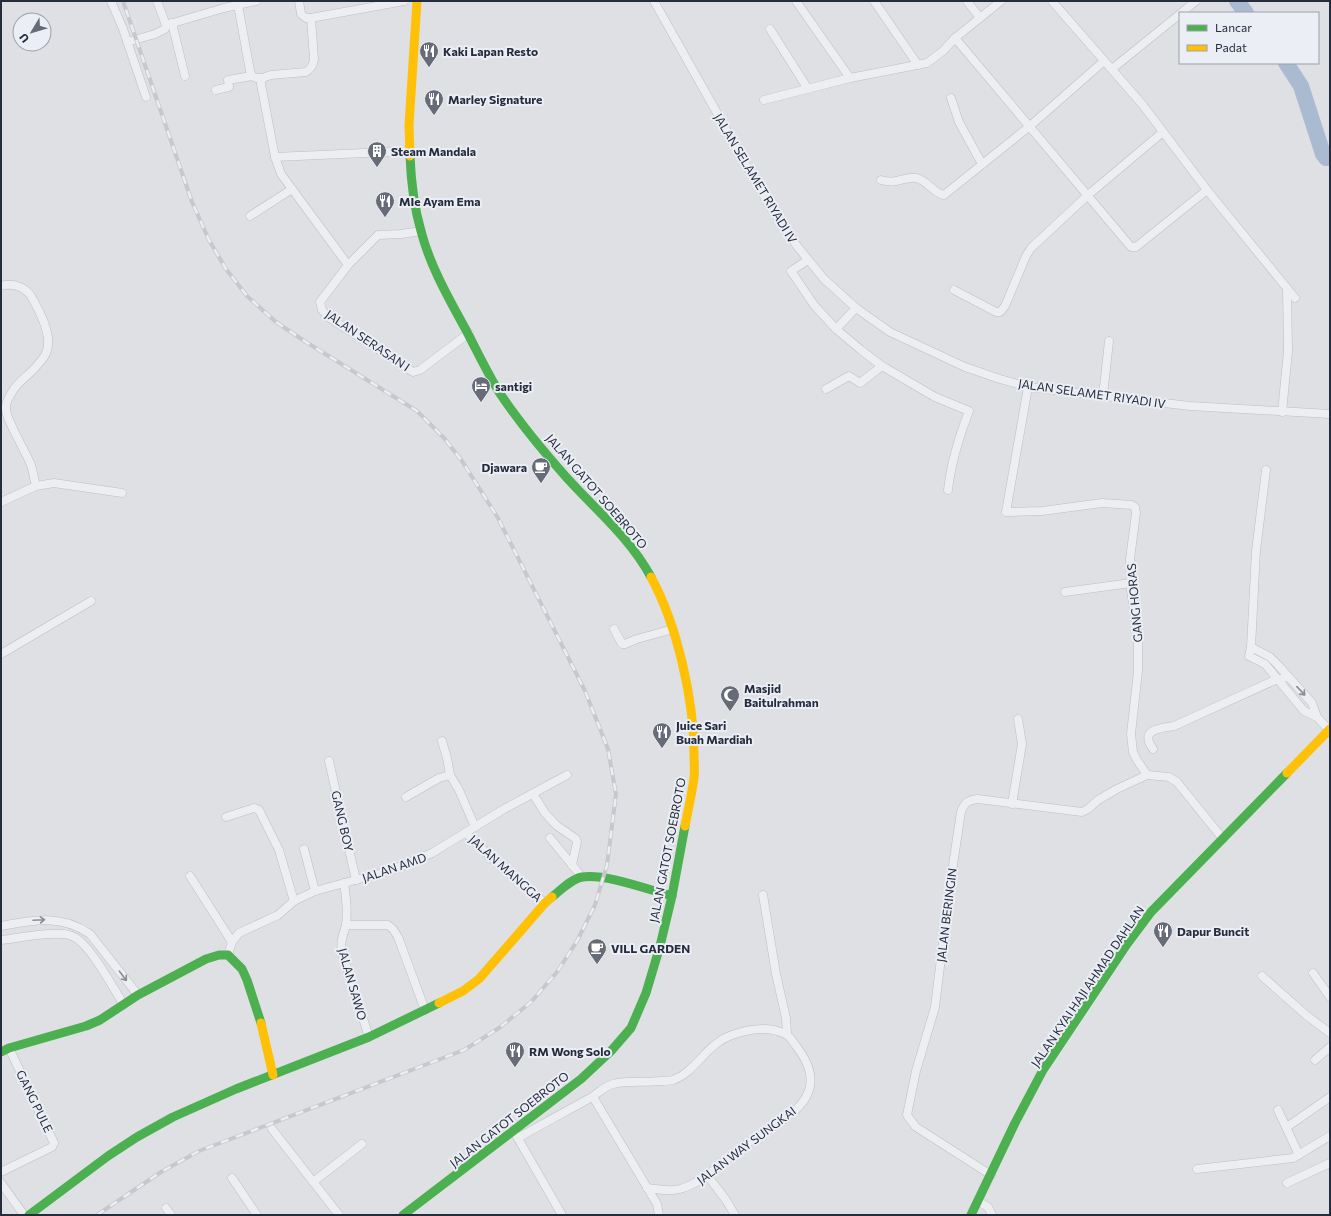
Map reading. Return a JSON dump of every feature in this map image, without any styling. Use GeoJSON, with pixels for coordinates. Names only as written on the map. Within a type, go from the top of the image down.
{"type":"FeatureCollection","features":[{"type":"Feature","properties":{"kind":"main road","name":"JALAN GATOT SOEBROTO"},"geometry":{"type":"LineString","coordinates":[[403,1215],[516,1134],[581,1079],[611,1051],[630,1028],[646,993],[660,946],[672,896],[694,776],[693,720],[685,677],[673,629],[660,593],[636,553],[610,522],[567,478],[512,411],[498,390],[449,298],[430,257],[421,231],[411,180],[409,151],[409,125],[417,1]]}},
{"type":"Feature","properties":{"kind":"main road","name":"JALAN KYAI HAJI AHMAD DAHLAN"},"geometry":{"type":"LineString","coordinates":[[971,1215],[1029,1094],[1043,1070],[1127,944],[1151,912],[1167,895],[1330,730]]}},
{"type":"Feature","properties":{"kind":"main road"},"geometry":{"type":"LineString","coordinates":[[29,1215],[108,1156],[137,1137],[173,1117],[236,1089],[369,1037],[463,991],[479,979],[545,903],[571,882],[582,877],[604,877],[672,896]]}},
{"type":"Feature","properties":{"kind":"main road"},"geometry":{"type":"LineString","coordinates":[[5,1050],[86,1026],[100,1020],[138,995],[206,959],[219,955],[228,955],[242,970],[247,980],[261,1024],[273,1075]]}},
{"type":"Feature","properties":{"kind":"street"},"geometry":{"type":"LineString","coordinates":[[111,1],[146,96]]}},
{"type":"Feature","properties":{"kind":"street"},"geometry":{"type":"LineString","coordinates":[[157,1],[169,24],[185,76]]}},
{"type":"Feature","properties":{"kind":"street"},"geometry":{"type":"LineString","coordinates":[[127,42],[156,34],[164,30],[169,24],[256,1]]}},
{"type":"Feature","properties":{"kind":"street"},"geometry":{"type":"LineString","coordinates":[[299,1],[301,14],[306,18],[404,1]]}},
{"type":"Feature","properties":{"kind":"street","name":"JALAN SELAMET RIYADI IV"},"geometry":{"type":"LineString","coordinates":[[654,1],[769,205],[797,246],[824,279],[856,308],[890,332],[965,367],[1028,387],[1190,406],[1330,414]]}},
{"type":"Feature","properties":{"kind":"street"},"geometry":{"type":"LineString","coordinates":[[796,1],[850,78]]}},
{"type":"Feature","properties":{"kind":"street"},"geometry":{"type":"LineString","coordinates":[[874,1],[918,65]]}},
{"type":"Feature","properties":{"kind":"street"},"geometry":{"type":"LineString","coordinates":[[967,1],[980,18]]}},
{"type":"Feature","properties":{"kind":"street"},"geometry":{"type":"LineString","coordinates":[[764,100],[850,78],[927,63],[1001,1]]}},
{"type":"Feature","properties":{"kind":"street"},"geometry":{"type":"LineString","coordinates":[[1052,1],[1142,104],[1206,190],[1295,298]]}},
{"type":"Feature","properties":{"kind":"street"},"geometry":{"type":"LineString","coordinates":[[1183,9],[1196,1]]}},
{"type":"Feature","properties":{"kind":"street"},"geometry":{"type":"LineString","coordinates":[[238,5],[248,66],[252,76]]}},
{"type":"Feature","properties":{"kind":"street"},"geometry":{"type":"LineString","coordinates":[[1112,69],[1179,12]]}},
{"type":"Feature","properties":{"kind":"street"},"geometry":{"type":"LineString","coordinates":[[216,90],[228,87],[228,80],[252,76],[262,78],[271,74],[306,72],[314,65],[311,18]]}},
{"type":"Feature","properties":{"kind":"street"},"geometry":{"type":"LineString","coordinates":[[770,29],[808,89]]}},
{"type":"Feature","properties":{"kind":"street"},"geometry":{"type":"LineString","coordinates":[[955,38],[1129,245],[1134,248],[1206,190]]}},
{"type":"Feature","properties":{"kind":"street"},"geometry":{"type":"LineString","coordinates":[[881,180],[894,182],[915,178],[925,182],[940,194],[944,195],[1030,126],[1104,61]]}},
{"type":"Feature","properties":{"kind":"street"},"geometry":{"type":"LineString","coordinates":[[262,78],[261,84],[275,157],[281,174],[348,265]]}},
{"type":"Feature","properties":{"kind":"street"},"geometry":{"type":"LineString","coordinates":[[951,98],[959,122],[982,164]]}},
{"type":"Feature","properties":{"kind":"street"},"geometry":{"type":"LineString","coordinates":[[954,290],[996,312],[1000,312],[1030,248],[1088,195],[1163,132]]}},
{"type":"Feature","properties":{"kind":"street"},"geometry":{"type":"LineString","coordinates":[[275,157],[409,151]]}},
{"type":"Feature","properties":{"kind":"street"},"geometry":{"type":"LineString","coordinates":[[250,216],[292,189]]}},
{"type":"Feature","properties":{"kind":"street","name":"JALAN SERASAN I"},"geometry":{"type":"LineString","coordinates":[[421,231],[402,234],[378,235],[348,265],[320,302],[322,310],[334,321],[413,372],[420,370],[469,334]]}},
{"type":"Feature","properties":{"kind":"street"},"geometry":{"type":"LineString","coordinates":[[808,260],[792,271],[814,305],[836,329],[882,366],[934,397],[969,411],[952,459],[948,490]]}},
{"type":"Feature","properties":{"kind":"street"},"geometry":{"type":"LineString","coordinates":[[1,286],[18,286],[27,291],[43,320],[49,343],[47,353],[40,362],[15,386],[8,400],[6,409],[31,465],[36,486]]}},
{"type":"Feature","properties":{"kind":"street"},"geometry":{"type":"LineString","coordinates":[[1282,412],[1288,351],[1287,288]]}},
{"type":"Feature","properties":{"kind":"street"},"geometry":{"type":"LineString","coordinates":[[836,329],[856,308]]}},
{"type":"Feature","properties":{"kind":"street"},"geometry":{"type":"LineString","coordinates":[[1103,396],[1109,341]]}},
{"type":"Feature","properties":{"kind":"street"},"geometry":{"type":"LineString","coordinates":[[826,389],[849,376],[860,383],[882,366]]}},
{"type":"Feature","properties":{"kind":"street","name":"GANG HORAS"},"geometry":{"type":"LineString","coordinates":[[1028,387],[1006,512],[1042,511],[1102,503],[1135,506],[1136,513],[1130,559],[1131,583],[1138,635],[1138,671],[1132,722],[1132,740],[1133,752],[1147,775]]}},
{"type":"Feature","properties":{"kind":"street"},"geometry":{"type":"LineString","coordinates":[[1266,470],[1256,550],[1252,647],[1248,656],[1265,664],[1304,711],[1318,717]]}},
{"type":"Feature","properties":{"kind":"street"},"geometry":{"type":"LineString","coordinates":[[1,502],[36,486],[54,483],[122,493]]}},
{"type":"Feature","properties":{"kind":"street"},"geometry":{"type":"LineString","coordinates":[[1065,592],[1131,583]]}},
{"type":"Feature","properties":{"kind":"street"},"geometry":{"type":"LineString","coordinates":[[1,654],[91,601]]}},
{"type":"Feature","properties":{"kind":"street"},"geometry":{"type":"LineString","coordinates":[[614,629],[620,642],[625,644],[673,629]]}},
{"type":"Feature","properties":{"kind":"street"},"geometry":{"type":"LineString","coordinates":[[1252,647],[1270,657],[1312,703],[1318,717],[1330,730]]}},
{"type":"Feature","properties":{"kind":"street"},"geometry":{"type":"LineString","coordinates":[[1153,749],[1148,740],[1150,732],[1164,727],[1174,726],[1288,677]]}},
{"type":"Feature","properties":{"kind":"street"},"geometry":{"type":"LineString","coordinates":[[1012,804],[1022,744],[1018,719]]}},
{"type":"Feature","properties":{"kind":"street"},"geometry":{"type":"LineString","coordinates":[[442,741],[448,758],[450,775],[459,790],[475,827]]}},
{"type":"Feature","properties":{"kind":"street","name":"GANG BOY"},"geometry":{"type":"LineString","coordinates":[[329,761],[356,880]]}},
{"type":"Feature","properties":{"kind":"street"},"geometry":{"type":"LineString","coordinates":[[406,797],[439,778],[450,775]]}},
{"type":"Feature","properties":{"kind":"street","name":"JALAN AMD"},"geometry":{"type":"LineString","coordinates":[[232,942],[239,933],[278,915],[294,901],[315,891],[392,870],[432,853],[567,775]]}},
{"type":"Feature","properties":{"kind":"street"},"geometry":{"type":"LineString","coordinates":[[1147,775],[1164,776],[1175,780],[1223,839]]}},
{"type":"Feature","properties":{"kind":"street","name":"JALAN BERINGIN"},"geometry":{"type":"LineString","coordinates":[[991,1175],[916,1127],[907,1115],[916,1071],[935,1007],[950,886],[963,806],[970,800],[989,800],[1082,812],[1098,800],[1117,789],[1147,775]]}},
{"type":"Feature","properties":{"kind":"street"},"geometry":{"type":"LineString","coordinates":[[533,794],[545,813],[556,826],[576,838],[577,842],[572,864]]}},
{"type":"Feature","properties":{"kind":"street"},"geometry":{"type":"LineString","coordinates":[[226,817],[254,808],[259,810],[279,850],[294,901]]}},
{"type":"Feature","properties":{"kind":"street","name":"JALAN MANGGA"},"geometry":{"type":"LineString","coordinates":[[466,833],[500,866],[545,903]]}},
{"type":"Feature","properties":{"kind":"street"},"geometry":{"type":"LineString","coordinates":[[550,838],[582,877]]}},
{"type":"Feature","properties":{"kind":"street"},"geometry":{"type":"LineString","coordinates":[[304,849],[315,891]]}},
{"type":"Feature","properties":{"kind":"street"},"geometry":{"type":"LineString","coordinates":[[190,876],[232,942],[228,955]]}},
{"type":"Feature","properties":{"kind":"street","name":"JALAN SAWO"},"geometry":{"type":"LineString","coordinates":[[344,882],[346,925],[342,936],[342,953],[369,1037]]}},
{"type":"Feature","properties":{"kind":"street"},"geometry":{"type":"LineString","coordinates":[[562,1215],[516,1134],[559,1114],[611,1085],[636,1081],[671,1081],[680,1077],[695,1065],[711,1048],[722,1039],[732,1034],[758,1029],[770,1029],[786,1034],[786,1018],[776,974],[763,895]]}},
{"type":"Feature","properties":{"kind":"street"},"geometry":{"type":"LineString","coordinates":[[1,926],[39,920],[59,920],[80,927],[90,934],[138,995]]}},
{"type":"Feature","properties":{"kind":"street"},"geometry":{"type":"LineString","coordinates":[[346,925],[388,925],[394,929],[424,1010]]}},
{"type":"Feature","properties":{"kind":"street"},"geometry":{"type":"LineString","coordinates":[[1,940],[52,934],[72,936],[82,942],[124,1005]]}},
{"type":"Feature","properties":{"kind":"street"},"geometry":{"type":"LineString","coordinates":[[82,942],[90,934]]}},
{"type":"Feature","properties":{"kind":"street"},"geometry":{"type":"LineString","coordinates":[[1313,973],[1330,997]]}},
{"type":"Feature","properties":{"kind":"street"},"geometry":{"type":"LineString","coordinates":[[1262,976],[1306,1015],[1330,1033]]}},
{"type":"Feature","properties":{"kind":"street","name":"JALAN WAY SUNGKAI"},"geometry":{"type":"LineString","coordinates":[[647,1188],[679,1190],[695,1183],[745,1145],[777,1124],[794,1111],[806,1099],[810,1089],[811,1076],[807,1063],[802,1053],[786,1034]]}},
{"type":"Feature","properties":{"kind":"street"},"geometry":{"type":"LineString","coordinates":[[1315,1060],[1330,1047]]}},
{"type":"Feature","properties":{"kind":"street","name":"GANG PULE"},"geometry":{"type":"LineString","coordinates":[[1,1172],[52,1147],[54,1143],[5,1050]]}},
{"type":"Feature","properties":{"kind":"street"},"geometry":{"type":"LineString","coordinates":[[593,1096],[657,1204],[659,1215]]}},
{"type":"Feature","properties":{"kind":"street"},"geometry":{"type":"LineString","coordinates":[[1287,1126],[1330,1097]]}},
{"type":"Feature","properties":{"kind":"street"},"geometry":{"type":"LineString","coordinates":[[1278,1110],[1287,1126],[1299,1155]]}},
{"type":"Feature","properties":{"kind":"street"},"geometry":{"type":"LineString","coordinates":[[272,1129],[339,1215]]}},
{"type":"Feature","properties":{"kind":"street"},"geometry":{"type":"LineString","coordinates":[[1197,1169],[1286,1160],[1299,1155],[1330,1136]]}},
{"type":"Feature","properties":{"kind":"street"},"geometry":{"type":"LineString","coordinates":[[313,1182],[362,1144]]}},
{"type":"Feature","properties":{"kind":"street"},"geometry":{"type":"LineString","coordinates":[[1287,1183],[1330,1163]]}},
{"type":"Feature","properties":{"kind":"street"},"geometry":{"type":"LineString","coordinates":[[707,1175],[726,1200],[735,1215]]}},
{"type":"Feature","properties":{"kind":"street"},"geometry":{"type":"LineString","coordinates":[[232,1178],[257,1215]]}},
{"type":"Feature","properties":{"kind":"street"},"geometry":{"type":"LineString","coordinates":[[1,1183],[24,1215]]}},
{"type":"Feature","properties":{"kind":"street"},"geometry":{"type":"LineString","coordinates":[[978,1201],[988,1207],[992,1215]]}},
{"type":"Feature","properties":{"kind":"waterway"},"geometry":{"type":"LineString","coordinates":[[1237,1],[1245,12]]}},
{"type":"Feature","properties":{"kind":"waterway"},"geometry":{"type":"LineString","coordinates":[[1287,64],[1301,86],[1323,154],[1326,158]]}},
{"type":"Feature","properties":{"kind":"railway"},"geometry":{"type":"LineString","coordinates":[[97,1215],[161,1172],[199,1151],[464,1050],[499,1028],[531,1002],[557,972],[577,941],[595,905],[607,865],[616,794],[608,749],[585,691],[498,518],[462,461],[444,438],[417,411],[276,322],[247,296],[226,269],[209,240],[192,202],[123,1]]}},
{"type":"Feature","properties":{"kind":"traffic: fast"},"geometry":{"type":"LineString","coordinates":[[410,156],[416,213],[429,257],[499,392],[549,457],[623,537],[643,563],[651,577]]}},
{"type":"Feature","properties":{"kind":"traffic: fast"},"geometry":{"type":"LineString","coordinates":[[971,1215],[1015,1123],[1043,1070],[1127,944],[1151,912],[1287,773]]}},
{"type":"Feature","properties":{"kind":"traffic: fast"},"geometry":{"type":"LineString","coordinates":[[403,1215],[581,1079],[611,1051],[631,1028],[646,993],[660,946],[672,896],[685,826]]}},
{"type":"Feature","properties":{"kind":"traffic: fast"},"geometry":{"type":"LineString","coordinates":[[552,897],[574,880],[592,876],[603,877],[672,896]]}},
{"type":"Feature","properties":{"kind":"traffic: fast"},"geometry":{"type":"LineString","coordinates":[[1,1052],[9,1048],[86,1026],[100,1020],[138,995],[206,959],[219,955],[228,955],[242,969],[261,1023]]}},
{"type":"Feature","properties":{"kind":"traffic: fast"},"geometry":{"type":"LineString","coordinates":[[29,1215],[108,1156],[137,1137],[173,1117],[236,1089],[369,1037],[439,1003]]}},
{"type":"Feature","properties":{"kind":"traffic: slow"},"geometry":{"type":"LineString","coordinates":[[410,156],[409,125],[417,1]]}},
{"type":"Feature","properties":{"kind":"traffic: slow"},"geometry":{"type":"LineString","coordinates":[[651,577],[669,617],[676,640],[691,710],[694,775],[685,826]]}},
{"type":"Feature","properties":{"kind":"traffic: slow"},"geometry":{"type":"LineString","coordinates":[[1287,773],[1330,729]]}},
{"type":"Feature","properties":{"kind":"traffic: slow"},"geometry":{"type":"LineString","coordinates":[[439,1003],[463,991],[479,979],[545,903],[552,897]]}},
{"type":"Feature","properties":{"kind":"traffic: slow"},"geometry":{"type":"LineString","coordinates":[[261,1023],[273,1075]]}},
{"type":"Feature","properties":{"kind":"place","name":"Kaki Lapan Resto"},"geometry":{"type":"Point","coordinates":[429,68]}},
{"type":"Feature","properties":{"kind":"place","name":"Marley Signature"},"geometry":{"type":"Point","coordinates":[434,116]}},
{"type":"Feature","properties":{"kind":"place","name":"Steam Mandala"},"geometry":{"type":"Point","coordinates":[377,168]}},
{"type":"Feature","properties":{"kind":"place","name":"MIe Ayam Ema"},"geometry":{"type":"Point","coordinates":[385,218]}},
{"type":"Feature","properties":{"kind":"place","name":"santigi"},"geometry":{"type":"Point","coordinates":[481,403]}},
{"type":"Feature","properties":{"kind":"place","name":"Djawara"},"geometry":{"type":"Point","coordinates":[541,484]}},
{"type":"Feature","properties":{"kind":"place","name":"Masjid Baitulrahman"},"geometry":{"type":"Point","coordinates":[730,712]}},
{"type":"Feature","properties":{"kind":"place","name":"Juice Sari Buah Mardiah"},"geometry":{"type":"Point","coordinates":[662,749]}},
{"type":"Feature","properties":{"kind":"place","name":"Dapur Buncit"},"geometry":{"type":"Point","coordinates":[1163,948]}},
{"type":"Feature","properties":{"kind":"place","name":"VILL GARDEN"},"geometry":{"type":"Point","coordinates":[597,965]}},
{"type":"Feature","properties":{"kind":"place","name":"RM Wong Solo"},"geometry":{"type":"Point","coordinates":[515,1068]}}]}
